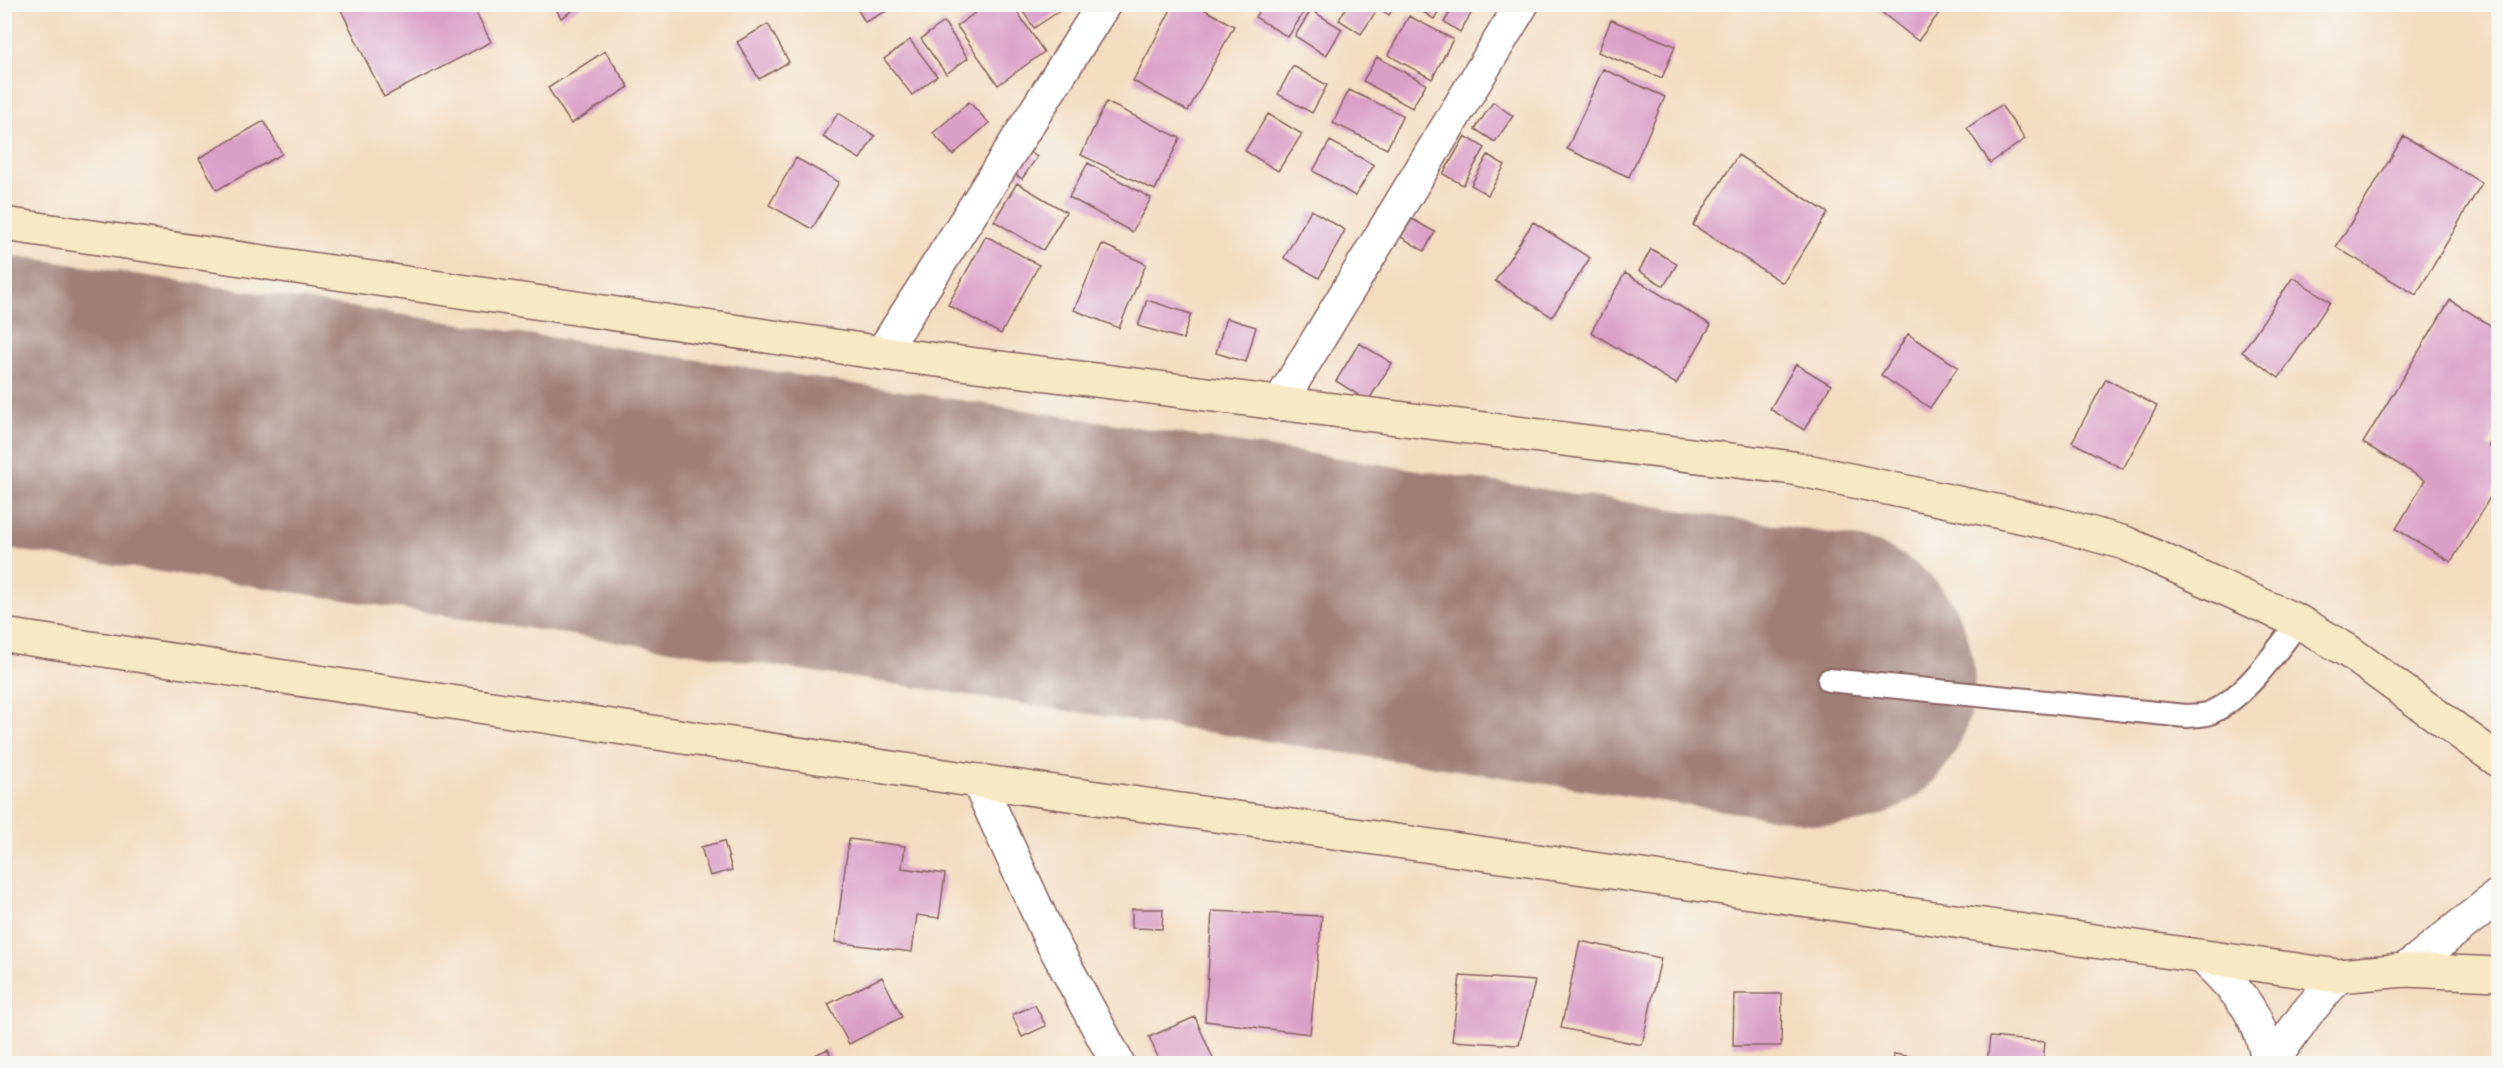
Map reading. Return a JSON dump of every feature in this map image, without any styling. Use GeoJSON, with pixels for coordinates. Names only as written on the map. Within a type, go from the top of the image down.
{"type":"FeatureCollection","features":[{"type":"Feature","properties":{"kind":"street"},"geometry":{"type":"LineString","coordinates":[[882,354],[1104,4]]}},
{"type":"Feature","properties":{"kind":"street"},"geometry":{"type":"LineString","coordinates":[[1279,404],[1522,4]]}},
{"type":"Feature","properties":{"kind":"street"},"geometry":{"type":"LineString","coordinates":[[7,221],[882,354],[1793,468],[2052,523],[2126,543],[2299,622],[2348,651],[2499,760]]}},
{"type":"Feature","properties":{"kind":"street"},"geometry":{"type":"LineString","coordinates":[[4,635],[978,781],[2338,976],[2404,970],[2499,974]]}},
{"type":"Feature","properties":{"kind":"street"},"geometry":{"type":"LineString","coordinates":[[978,781],[1049,936],[1118,1064]]}},
{"type":"Feature","properties":{"kind":"street"},"geometry":{"type":"LineString","coordinates":[[2404,970],[2499,896]]}},
{"type":"Feature","properties":{"kind":"street"},"geometry":{"type":"LineString","coordinates":[[2203,957],[2235,989],[2252,1012],[2264,1036],[2269,1064]]}},
{"type":"Feature","properties":{"kind":"street"},"geometry":{"type":"LineString","coordinates":[[2269,1064],[2338,976]]}},
{"type":"Feature","properties":{"kind":"lane"},"geometry":{"type":"LineString","coordinates":[[1829,680],[2186,716],[2208,714],[2231,700],[2299,622]]}},
{"type":"Feature","properties":{"kind":"building"},"geometry":{"type":"Polygon","coordinates":[[[338,4],[472,4],[491,42],[384,97],[338,4]]]}},
{"type":"Feature","properties":{"kind":"building"},"geometry":{"type":"Polygon","coordinates":[[[553,4],[584,4],[561,18],[553,4]]]}},
{"type":"Feature","properties":{"kind":"building"},"geometry":{"type":"Polygon","coordinates":[[[987,4],[1012,4],[1044,52],[998,85],[957,26],[987,4]]]}},
{"type":"Feature","properties":{"kind":"building"},"geometry":{"type":"Polygon","coordinates":[[[1018,4],[1070,4],[1034,28],[1018,4]]]}},
{"type":"Feature","properties":{"kind":"building"},"geometry":{"type":"Polygon","coordinates":[[[1174,4],[1195,4],[1234,26],[1188,111],[1133,81],[1174,4]]]}},
{"type":"Feature","properties":{"kind":"building"},"geometry":{"type":"Polygon","coordinates":[[[1263,4],[1299,4],[1306,9],[1288,37],[1255,17],[1263,4]]]}},
{"type":"Feature","properties":{"kind":"building"},"geometry":{"type":"Polygon","coordinates":[[[1348,4],[1367,4],[1377,10],[1361,34],[1339,20],[1348,4]]]}},
{"type":"Feature","properties":{"kind":"building"},"geometry":{"type":"Polygon","coordinates":[[[1373,4],[1396,4],[1389,15],[1373,4]]]}},
{"type":"Feature","properties":{"kind":"building"},"geometry":{"type":"Polygon","coordinates":[[[1411,4],[1443,4],[1434,19],[1411,4]]]}},
{"type":"Feature","properties":{"kind":"building"},"geometry":{"type":"Polygon","coordinates":[[[1455,4],[1477,4],[1460,32],[1444,22],[1455,4]]]}},
{"type":"Feature","properties":{"kind":"building"},"geometry":{"type":"Polygon","coordinates":[[[1877,4],[1938,4],[1943,8],[1918,41],[1875,7],[1877,4]]]}},
{"type":"Feature","properties":{"kind":"building"},"geometry":{"type":"Polygon","coordinates":[[[855,5],[898,5],[865,22],[855,5]]]}},
{"type":"Feature","properties":{"kind":"building"},"geometry":{"type":"Polygon","coordinates":[[[1311,10],[1342,29],[1326,56],[1295,36],[1311,10]]]}},
{"type":"Feature","properties":{"kind":"building"},"geometry":{"type":"Polygon","coordinates":[[[1409,16],[1453,39],[1432,79],[1388,55],[1409,16]]]}},
{"type":"Feature","properties":{"kind":"building"},"geometry":{"type":"Polygon","coordinates":[[[1611,20],[1675,46],[1662,78],[1598,52],[1611,20]]]}},
{"type":"Feature","properties":{"kind":"building"},"geometry":{"type":"Polygon","coordinates":[[[944,22],[968,58],[946,74],[921,39],[944,22]]]}},
{"type":"Feature","properties":{"kind":"building"},"geometry":{"type":"Polygon","coordinates":[[[768,24],[789,62],[759,79],[737,42],[768,24]]]}},
{"type":"Feature","properties":{"kind":"building"},"geometry":{"type":"Polygon","coordinates":[[[910,40],[937,76],[912,95],[884,59],[910,40]]]}},
{"type":"Feature","properties":{"kind":"building"},"geometry":{"type":"Polygon","coordinates":[[[605,51],[629,87],[571,124],[548,88],[605,51]]]}},
{"type":"Feature","properties":{"kind":"building"},"geometry":{"type":"Polygon","coordinates":[[[1377,57],[1426,84],[1412,108],[1363,81],[1377,57]]]}},
{"type":"Feature","properties":{"kind":"building"},"geometry":{"type":"Polygon","coordinates":[[[1293,66],[1327,85],[1312,113],[1278,94],[1293,66]]]}},
{"type":"Feature","properties":{"kind":"building"},"geometry":{"type":"Polygon","coordinates":[[[1603,69],[1665,97],[1629,177],[1567,149],[1603,69]]]}},
{"type":"Feature","properties":{"kind":"building"},"geometry":{"type":"Polygon","coordinates":[[[1349,90],[1403,115],[1387,149],[1333,123],[1349,90]]]}},
{"type":"Feature","properties":{"kind":"building"},"geometry":{"type":"Polygon","coordinates":[[[969,102],[989,123],[953,155],[933,133],[969,102]]]}},
{"type":"Feature","properties":{"kind":"building"},"geometry":{"type":"Polygon","coordinates":[[[1106,102],[1180,138],[1155,190],[1081,155],[1106,102]]]}},
{"type":"Feature","properties":{"kind":"building"},"geometry":{"type":"Polygon","coordinates":[[[1493,102],[1513,116],[1495,142],[1475,129],[1493,102]]]}},
{"type":"Feature","properties":{"kind":"building"},"geometry":{"type":"Polygon","coordinates":[[[2001,105],[2025,139],[1990,163],[1967,128],[2001,105]]]}},
{"type":"Feature","properties":{"kind":"building"},"geometry":{"type":"Polygon","coordinates":[[[838,113],[875,136],[860,159],[823,137],[838,113]]]}},
{"type":"Feature","properties":{"kind":"building"},"geometry":{"type":"Polygon","coordinates":[[[1268,114],[1302,134],[1278,171],[1245,151],[1268,114]]]}},
{"type":"Feature","properties":{"kind":"building"},"geometry":{"type":"Polygon","coordinates":[[[264,121],[282,154],[217,190],[199,158],[264,121]]]}},
{"type":"Feature","properties":{"kind":"building"},"geometry":{"type":"Polygon","coordinates":[[[1465,136],[1485,148],[1463,185],[1443,174],[1465,136]]]}},
{"type":"Feature","properties":{"kind":"building"},"geometry":{"type":"Polygon","coordinates":[[[2404,136],[2482,183],[2416,295],[2336,247],[2404,136]]]}},
{"type":"Feature","properties":{"kind":"building"},"geometry":{"type":"Polygon","coordinates":[[[1330,141],[1374,165],[1355,196],[1313,171],[1330,141]]]}},
{"type":"Feature","properties":{"kind":"building"},"geometry":{"type":"Polygon","coordinates":[[[1025,149],[1037,157],[1022,179],[1011,172],[1025,149]]]}},
{"type":"Feature","properties":{"kind":"building"},"geometry":{"type":"Polygon","coordinates":[[[1488,155],[1505,165],[1488,195],[1471,185],[1488,155]]]}},
{"type":"Feature","properties":{"kind":"building"},"geometry":{"type":"Polygon","coordinates":[[[1738,155],[1828,213],[1783,283],[1693,225],[1738,155]]]}},
{"type":"Feature","properties":{"kind":"building"},"geometry":{"type":"Polygon","coordinates":[[[796,158],[839,182],[812,229],[769,205],[796,158]]]}},
{"type":"Feature","properties":{"kind":"building"},"geometry":{"type":"Polygon","coordinates":[[[1088,163],[1151,198],[1132,232],[1069,197],[1088,163]]]}},
{"type":"Feature","properties":{"kind":"building"},"geometry":{"type":"Polygon","coordinates":[[[1017,183],[1066,212],[1043,250],[994,221],[1017,183]]]}},
{"type":"Feature","properties":{"kind":"building"},"geometry":{"type":"Polygon","coordinates":[[[1311,210],[1345,230],[1319,278],[1284,258],[1311,210]]]}},
{"type":"Feature","properties":{"kind":"building"},"geometry":{"type":"Polygon","coordinates":[[[1412,219],[1435,232],[1424,251],[1401,237],[1412,219]]]}},
{"type":"Feature","properties":{"kind":"building"},"geometry":{"type":"Polygon","coordinates":[[[1533,222],[1590,258],[1552,317],[1495,281],[1533,222]]]}},
{"type":"Feature","properties":{"kind":"building"},"geometry":{"type":"Polygon","coordinates":[[[986,236],[1039,265],[1001,334],[948,305],[986,236]]]}},
{"type":"Feature","properties":{"kind":"building"},"geometry":{"type":"Polygon","coordinates":[[[1102,244],[1146,264],[1119,328],[1074,310],[1102,244]]]}},
{"type":"Feature","properties":{"kind":"building"},"geometry":{"type":"Polygon","coordinates":[[[1651,249],[1677,264],[1664,286],[1639,271],[1651,249]]]}},
{"type":"Feature","properties":{"kind":"building"},"geometry":{"type":"Polygon","coordinates":[[[1625,273],[1711,325],[1676,384],[1591,332],[1625,273]]]}},
{"type":"Feature","properties":{"kind":"building"},"geometry":{"type":"Polygon","coordinates":[[[2293,277],[2330,302],[2279,378],[2242,352],[2293,277]]]}},
{"type":"Feature","properties":{"kind":"building"},"geometry":{"type":"Polygon","coordinates":[[[1147,300],[1191,314],[1183,339],[1138,326],[1147,300]]]}},
{"type":"Feature","properties":{"kind":"building"},"geometry":{"type":"Polygon","coordinates":[[[2450,300],[2498,330],[2498,428],[2488,446],[2498,453],[2498,484],[2451,562],[2396,529],[2425,480],[2363,443],[2450,300]]]}},
{"type":"Feature","properties":{"kind":"building"},"geometry":{"type":"Polygon","coordinates":[[[1226,318],[1256,327],[1246,362],[1216,353],[1226,318]]]}},
{"type":"Feature","properties":{"kind":"building"},"geometry":{"type":"Polygon","coordinates":[[[1908,334],[1958,367],[1930,408],[1881,375],[1908,334]]]}},
{"type":"Feature","properties":{"kind":"building"},"geometry":{"type":"Polygon","coordinates":[[[1359,343],[1392,363],[1368,401],[1336,381],[1359,343]]]}},
{"type":"Feature","properties":{"kind":"building"},"geometry":{"type":"Polygon","coordinates":[[[1796,364],[1831,385],[1804,430],[1770,409],[1796,364]]]}},
{"type":"Feature","properties":{"kind":"building"},"geometry":{"type":"Polygon","coordinates":[[[2106,379],[2157,406],[2123,469],[2072,442],[2106,379]]]}},
{"type":"Feature","properties":{"kind":"building"},"geometry":{"type":"Polygon","coordinates":[[[849,839],[905,846],[902,868],[945,874],[939,918],[917,915],[912,952],[835,942],[849,839]]]}},
{"type":"Feature","properties":{"kind":"building"},"geometry":{"type":"Polygon","coordinates":[[[724,841],[732,870],[710,876],[701,847],[724,841]]]}},
{"type":"Feature","properties":{"kind":"building"},"geometry":{"type":"Polygon","coordinates":[[[1132,909],[1163,909],[1162,929],[1132,928],[1132,909]]]}},
{"type":"Feature","properties":{"kind":"building"},"geometry":{"type":"Polygon","coordinates":[[[1212,911],[1322,916],[1310,1034],[1205,1021],[1212,911]]]}},
{"type":"Feature","properties":{"kind":"building"},"geometry":{"type":"Polygon","coordinates":[[[1580,941],[1661,958],[1642,1045],[1561,1028],[1580,941]]]}},
{"type":"Feature","properties":{"kind":"building"},"geometry":{"type":"Polygon","coordinates":[[[1460,976],[1535,981],[1519,1045],[1452,1041],[1460,976]]]}},
{"type":"Feature","properties":{"kind":"building"},"geometry":{"type":"Polygon","coordinates":[[[882,977],[902,1017],[849,1044],[828,1004],[882,977]]]}},
{"type":"Feature","properties":{"kind":"building"},"geometry":{"type":"Polygon","coordinates":[[[1734,994],[1782,994],[1781,1046],[1733,1046],[1734,994]]]}},
{"type":"Feature","properties":{"kind":"building"},"geometry":{"type":"Polygon","coordinates":[[[1035,1005],[1046,1026],[1022,1037],[1012,1015],[1035,1005]]]}},
{"type":"Feature","properties":{"kind":"building"},"geometry":{"type":"Polygon","coordinates":[[[1195,1017],[1214,1061],[1209,1064],[1161,1064],[1149,1037],[1195,1017]]]}},
{"type":"Feature","properties":{"kind":"building"},"geometry":{"type":"Polygon","coordinates":[[[1990,1037],[2045,1042],[2043,1064],[1987,1064],[1990,1037]]]}},
{"type":"Feature","properties":{"kind":"building"},"geometry":{"type":"Polygon","coordinates":[[[828,1049],[834,1064],[800,1064],[799,1062],[828,1049]]]}},
{"type":"Feature","properties":{"kind":"building"},"geometry":{"type":"Polygon","coordinates":[[[1894,1054],[1946,1062],[1946,1064],[1893,1064],[1894,1054]]]}},
{"type":"Feature","properties":{"kind":"building"},"geometry":{"type":"Polygon","coordinates":[[[1312,1057],[1343,1062],[1343,1064],[1310,1064],[1312,1057]]]}},
{"type":"Feature","properties":{"kind":"building"},"geometry":{"type":"Polygon","coordinates":[[[2396,1058],[2399,1064],[2383,1064],[2396,1058]]]}},
{"type":"Feature","properties":{"kind":"runway"},"geometry":{"type":"LineString","coordinates":[[4,401],[1829,680]]}}]}
